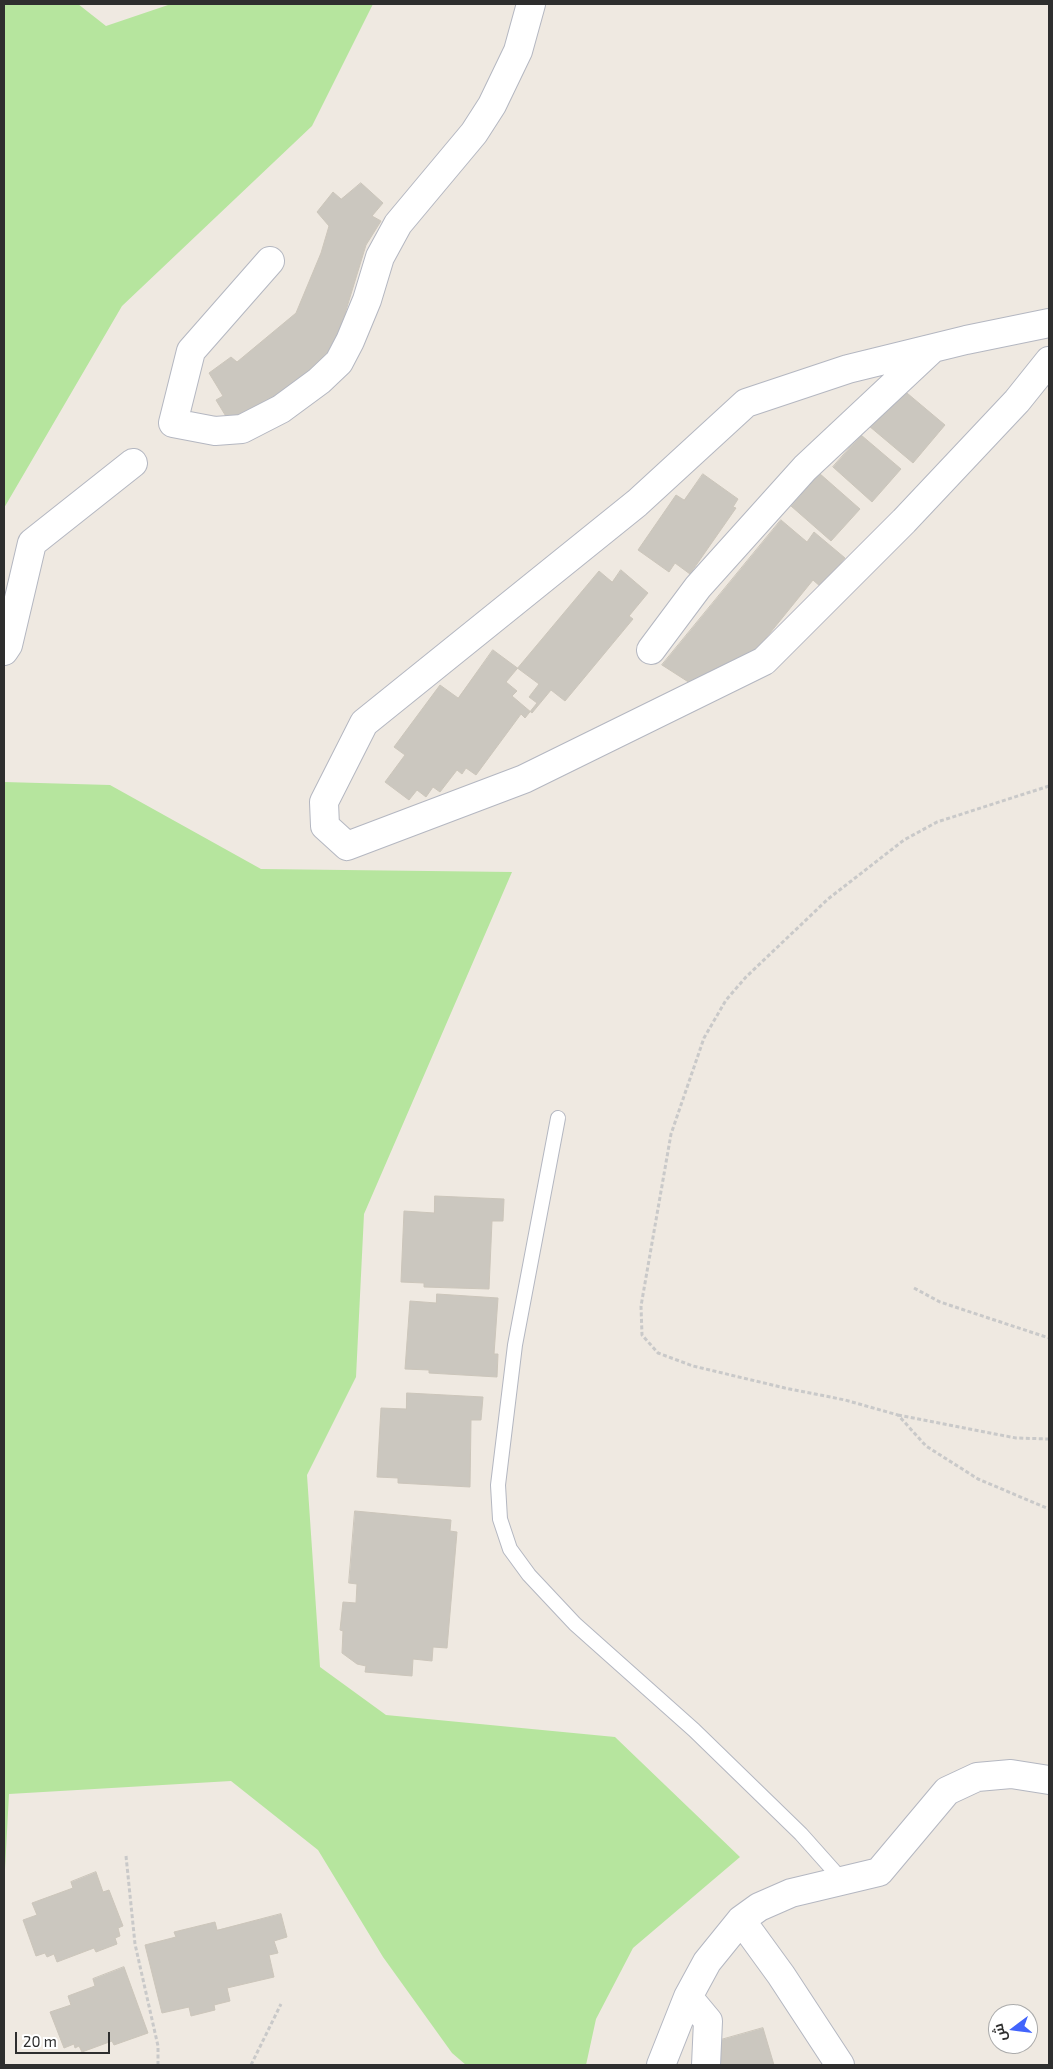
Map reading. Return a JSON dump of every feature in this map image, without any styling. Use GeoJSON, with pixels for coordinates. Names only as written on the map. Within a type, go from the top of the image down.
{"type":"FeatureCollection","features":[{"type":"Feature","properties":{"kind":"street"},"geometry":{"type":"LineString","coordinates":[[270,261],[191,351],[173,423],[215,431],[242,429],[281,409],[319,381],[339,362],[367,300],[380,257],[398,224],[474,133],[496,98],[518,51],[531,4]]}},
{"type":"Feature","properties":{"kind":"street"},"geometry":{"type":"LineString","coordinates":[[1049,323],[933,348],[848,369],[746,403],[637,503],[364,723],[324,802],[326,826],[346,846],[480,796],[524,779],[764,661],[904,522],[1017,401],[1049,360]]}},
{"type":"Feature","properties":{"kind":"street"},"geometry":{"type":"LineString","coordinates":[[651,650],[698,587],[805,468],[933,348]]}},
{"type":"Feature","properties":{"kind":"street"},"geometry":{"type":"LineString","coordinates":[[4,652],[8,645],[32,544],[133,463]]}},
{"type":"Feature","properties":{"kind":"street"},"geometry":{"type":"LineString","coordinates":[[661,2065],[688,1997],[708,1962],[741,1920],[759,1907],[791,1893],[879,1872],[947,1791],[977,1777],[1011,1774],[1049,1780]]}},
{"type":"Feature","properties":{"kind":"street"},"geometry":{"type":"LineString","coordinates":[[741,1920],[781,1975],[840,2065]]}},
{"type":"Feature","properties":{"kind":"street"},"geometry":{"type":"LineString","coordinates":[[688,1997],[708,2021],[706,2065]]}},
{"type":"Feature","properties":{"kind":"lane"},"geometry":{"type":"LineString","coordinates":[[558,1118],[515,1345],[498,1485],[500,1519],[510,1549],[529,1576],[575,1624],[694,1730],[800,1834],[842,1880]]}},
{"type":"Feature","properties":{"kind":"path"},"geometry":{"type":"LineString","coordinates":[[1049,786],[937,822],[904,840],[828,899],[746,977],[726,1000],[704,1038],[671,1134],[641,1306],[642,1335],[658,1354],[693,1366],[845,1400],[898,1415],[1016,1438],[1049,1439]]}},
{"type":"Feature","properties":{"kind":"path"},"geometry":{"type":"LineString","coordinates":[[914,1288],[940,1302],[1049,1338]]}},
{"type":"Feature","properties":{"kind":"path"},"geometry":{"type":"LineString","coordinates":[[898,1415],[926,1446],[978,1479],[1049,1509]]}},
{"type":"Feature","properties":{"kind":"path"},"geometry":{"type":"LineString","coordinates":[[126,1856],[135,1944],[158,2046],[158,2065]]}},
{"type":"Feature","properties":{"kind":"path"},"geometry":{"type":"LineString","coordinates":[[251,2065],[281,2004]]}},
{"type":"Feature","properties":{"kind":"green space"},"geometry":{"type":"Polygon","coordinates":[[[4,4],[78,4],[106,26],[171,4],[373,4],[312,126],[122,306],[4,508],[4,4]]]}},
{"type":"Feature","properties":{"kind":"green space"},"geometry":{"type":"Polygon","coordinates":[[[4,782],[110,785],[261,869],[512,872],[364,1214],[356,1377],[307,1475],[320,1667],[386,1715],[615,1737],[740,1857],[633,1948],[596,2019],[586,2065],[466,2065],[452,2053],[383,1957],[318,1850],[231,1781],[9,1794],[4,1888],[4,782]]]}},
{"type":"Feature","properties":{"kind":"building"},"geometry":{"type":"Polygon","coordinates":[[[361,183],[383,203],[372,216],[381,221],[366,245],[336,343],[324,362],[233,428],[216,400],[223,396],[209,373],[231,357],[237,362],[296,313],[321,253],[329,226],[317,212],[333,192],[341,199],[361,183]]]}},
{"type":"Feature","properties":{"kind":"building"},"geometry":{"type":"Polygon","coordinates":[[[901,388],[945,425],[913,463],[869,426],[901,388]]]}},
{"type":"Feature","properties":{"kind":"building"},"geometry":{"type":"Polygon","coordinates":[[[861,435],[901,469],[872,502],[833,467],[861,435]]]}},
{"type":"Feature","properties":{"kind":"building"},"geometry":{"type":"Polygon","coordinates":[[[819,473],[860,509],[831,541],[791,506],[819,473]]]}},
{"type":"Feature","properties":{"kind":"building"},"geometry":{"type":"Polygon","coordinates":[[[703,474],[738,499],[733,507],[736,508],[690,574],[675,563],[669,572],[638,550],[676,495],[684,500],[703,474]]]}},
{"type":"Feature","properties":{"kind":"building"},"geometry":{"type":"Polygon","coordinates":[[[781,520],[807,542],[814,532],[845,558],[821,587],[813,580],[753,654],[690,683],[662,665],[781,520]]]}},
{"type":"Feature","properties":{"kind":"building"},"geometry":{"type":"Polygon","coordinates":[[[621,570],[648,593],[629,616],[633,619],[565,701],[551,690],[532,713],[512,696],[517,691],[506,682],[599,571],[612,582],[621,570]]]}},
{"type":"Feature","properties":{"kind":"building"},"geometry":{"type":"Polygon","coordinates":[[[493,650],[539,684],[529,697],[537,703],[525,718],[521,714],[476,775],[466,768],[462,774],[457,770],[440,792],[433,787],[426,797],[417,790],[409,800],[385,782],[405,755],[394,747],[440,685],[458,698],[493,650]]]}},
{"type":"Feature","properties":{"kind":"building"},"geometry":{"type":"Polygon","coordinates":[[[435,1196],[504,1199],[503,1221],[492,1221],[489,1289],[424,1287],[424,1283],[401,1282],[404,1211],[434,1213],[435,1196]]]}},
{"type":"Feature","properties":{"kind":"building"},"geometry":{"type":"Polygon","coordinates":[[[437,1294],[498,1298],[494,1354],[498,1354],[497,1377],[429,1373],[429,1370],[405,1369],[410,1301],[436,1303],[437,1294]]]}},
{"type":"Feature","properties":{"kind":"building"},"geometry":{"type":"Polygon","coordinates":[[[407,1393],[483,1397],[481,1420],[471,1420],[470,1487],[398,1483],[398,1478],[377,1477],[381,1408],[406,1409],[407,1393]]]}},
{"type":"Feature","properties":{"kind":"building"},"geometry":{"type":"Polygon","coordinates":[[[355,1511],[451,1520],[450,1531],[457,1532],[447,1648],[433,1647],[432,1661],[413,1659],[412,1676],[365,1672],[366,1666],[357,1664],[342,1653],[343,1631],[340,1630],[343,1602],[356,1603],[357,1584],[349,1583],[355,1511]]]}},
{"type":"Feature","properties":{"kind":"building"},"geometry":{"type":"Polygon","coordinates":[[[96,1872],[103,1892],[109,1890],[123,1926],[118,1928],[120,1936],[115,1938],[117,1944],[96,1952],[94,1948],[57,1962],[54,1954],[47,1957],[45,1953],[36,1956],[23,1920],[37,1915],[32,1903],[73,1888],[71,1882],[96,1872]]]}},
{"type":"Feature","properties":{"kind":"building"},"geometry":{"type":"Polygon","coordinates":[[[281,1914],[287,1937],[274,1941],[278,1953],[269,1955],[274,1977],[227,1988],[230,2001],[214,2005],[215,2010],[191,2016],[189,2007],[162,2013],[145,1945],[176,1937],[174,1932],[215,1922],[217,1930],[281,1914]]]}},
{"type":"Feature","properties":{"kind":"building"},"geometry":{"type":"Polygon","coordinates":[[[124,1967],[148,2033],[114,2045],[112,2041],[82,2052],[79,2046],[75,2048],[74,2044],[64,2048],[50,2012],[71,2005],[68,1996],[95,1986],[93,1979],[124,1967]]]}},
{"type":"Feature","properties":{"kind":"building"},"geometry":{"type":"Polygon","coordinates":[[[763,2028],[774,2065],[709,2065],[710,2043],[763,2028]]]}}]}
